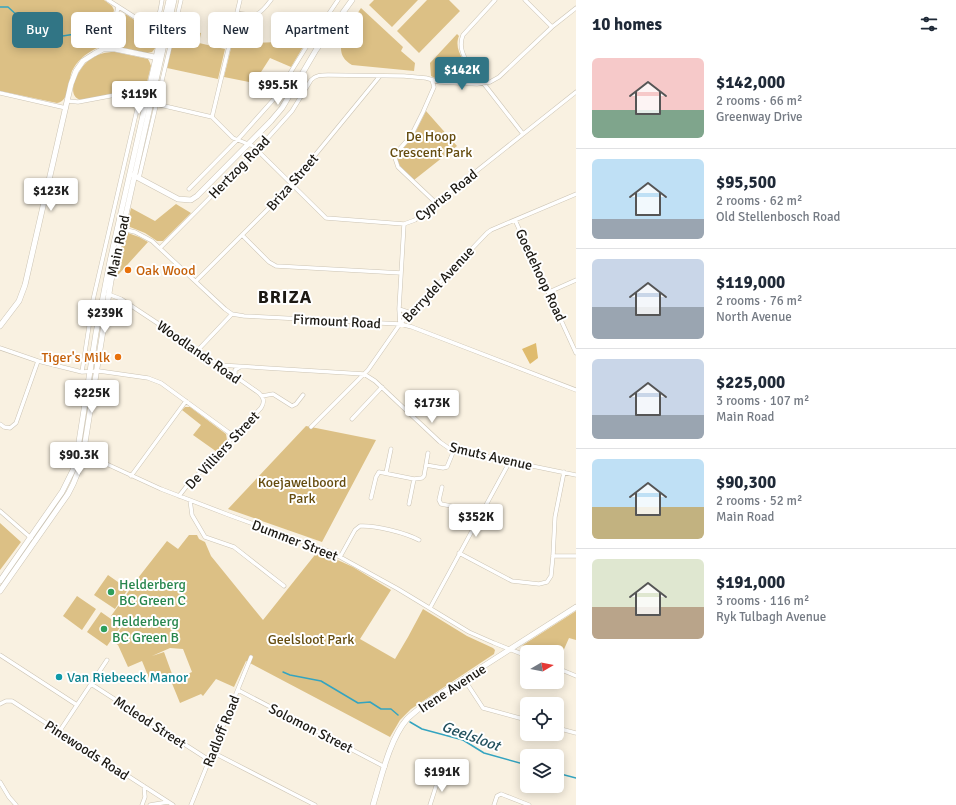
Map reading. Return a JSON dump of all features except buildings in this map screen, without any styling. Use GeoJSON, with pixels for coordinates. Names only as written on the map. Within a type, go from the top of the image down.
{"type":"FeatureCollection","features":[{"type":"Feature","properties":{"kind":"main road","name":"Main Road"},"geometry":{"type":"LineString","coordinates":[[0,581],[57,510],[74,484],[83,454],[103,294],[134,176],[169,0]]}},
{"type":"Feature","properties":{"kind":"main road","name":"Main Road"},"geometry":{"type":"LineString","coordinates":[[158,58],[174,0]]}},
{"type":"Feature","properties":{"kind":"main road"},"geometry":{"type":"LineString","coordinates":[[134,176],[178,200],[190,200],[197,196],[248,145],[282,108],[316,50],[352,0]]}},
{"type":"Feature","properties":{"kind":"main road"},"geometry":{"type":"LineString","coordinates":[[0,326],[19,301],[25,285],[73,76],[85,59],[103,49],[110,48],[158,58]]}},
{"type":"Feature","properties":{"kind":"main road","name":"Main Road"},"geometry":{"type":"LineString","coordinates":[[0,591],[67,484],[73,470],[120,228]]}},
{"type":"Feature","properties":{"kind":"main road","name":"Irene Avenue"},"geometry":{"type":"LineString","coordinates":[[373,805],[393,742],[408,718],[423,705],[576,607]]}},
{"type":"Feature","properties":{"kind":"street"},"geometry":{"type":"LineString","coordinates":[[108,0],[144,23],[152,25],[158,20],[162,0]]}},
{"type":"Feature","properties":{"kind":"street"},"geometry":{"type":"LineString","coordinates":[[134,176],[156,104],[181,0]]}},
{"type":"Feature","properties":{"kind":"street"},"geometry":{"type":"LineString","coordinates":[[237,12],[240,0]]}},
{"type":"Feature","properties":{"kind":"street"},"geometry":{"type":"LineString","coordinates":[[261,12],[271,0]]}},
{"type":"Feature","properties":{"kind":"street"},"geometry":{"type":"LineString","coordinates":[[189,189],[238,140],[277,95],[305,49],[338,0]]}},
{"type":"Feature","properties":{"kind":"street"},"geometry":{"type":"LineString","coordinates":[[495,0],[465,32],[460,42],[461,51],[467,62],[523,134]]}},
{"type":"Feature","properties":{"kind":"street"},"geometry":{"type":"LineString","coordinates":[[525,0],[552,27]]}},
{"type":"Feature","properties":{"kind":"street"},"geometry":{"type":"LineString","coordinates":[[117,12],[118,7]]}},
{"type":"Feature","properties":{"kind":"street"},"geometry":{"type":"LineString","coordinates":[[380,76],[421,78],[440,82],[485,84],[498,77],[552,27],[576,8]]}},
{"type":"Feature","properties":{"kind":"street"},"geometry":{"type":"LineString","coordinates":[[156,104],[212,117],[229,48]]}},
{"type":"Feature","properties":{"kind":"street","name":"Hertzog Road"},"geometry":{"type":"LineString","coordinates":[[160,248],[257,150],[292,111],[311,80],[316,76],[380,76]]}},
{"type":"Feature","properties":{"kind":"street","name":"Briza Street"},"geometry":{"type":"LineString","coordinates":[[196,281],[243,236],[292,185],[380,76]]}},
{"type":"Feature","properties":{"kind":"street"},"geometry":{"type":"LineString","coordinates":[[432,80],[434,87],[423,112],[411,136],[397,152],[395,158],[398,167],[436,203]]}},
{"type":"Feature","properties":{"kind":"street"},"geometry":{"type":"LineString","coordinates":[[68,101],[78,102],[130,92],[137,96],[139,105],[94,300],[82,372]]}},
{"type":"Feature","properties":{"kind":"street","name":"Cyprus Road"},"geometry":{"type":"LineString","coordinates":[[212,117],[233,138],[252,146],[257,150],[326,218],[404,224],[416,220],[576,92]]}},
{"type":"Feature","properties":{"kind":"street"},"geometry":{"type":"LineString","coordinates":[[0,94],[66,108]]}},
{"type":"Feature","properties":{"kind":"street","name":"Berrydel Avenue"},"geometry":{"type":"LineString","coordinates":[[311,427],[364,374],[400,324],[487,233],[576,194]]}},
{"type":"Feature","properties":{"kind":"street","name":"Goedehoop Road"},"geometry":{"type":"LineString","coordinates":[[515,220],[576,353]]}},
{"type":"Feature","properties":{"kind":"street"},"geometry":{"type":"LineString","coordinates":[[400,324],[399,309],[404,224]]}},
{"type":"Feature","properties":{"kind":"street"},"geometry":{"type":"LineString","coordinates":[[120,228],[149,238],[232,314],[198,350]]}},
{"type":"Feature","properties":{"kind":"street"},"geometry":{"type":"LineString","coordinates":[[243,236],[269,262],[276,266],[401,273]]}},
{"type":"Feature","properties":{"kind":"street"},"geometry":{"type":"LineString","coordinates":[[549,292],[576,280]]}},
{"type":"Feature","properties":{"kind":"street","name":"Woodlands Road"},"geometry":{"type":"LineString","coordinates":[[108,294],[120,299],[198,350],[262,396]]}},
{"type":"Feature","properties":{"kind":"street"},"geometry":{"type":"LineString","coordinates":[[399,309],[411,312]]}},
{"type":"Feature","properties":{"kind":"street","name":"Firmount Road"},"geometry":{"type":"LineString","coordinates":[[232,314],[244,316],[400,324],[576,390]]}},
{"type":"Feature","properties":{"kind":"street"},"geometry":{"type":"LineString","coordinates":[[0,348],[38,361],[82,372],[93,371],[153,379],[235,437]]}},
{"type":"Feature","properties":{"kind":"street"},"geometry":{"type":"LineString","coordinates":[[0,424],[4,427],[10,428],[16,423],[38,361]]}},
{"type":"Feature","properties":{"kind":"street"},"geometry":{"type":"LineString","coordinates":[[219,366],[241,366],[364,374]]}},
{"type":"Feature","properties":{"kind":"street"},"geometry":{"type":"LineString","coordinates":[[235,377],[236,370],[241,366]]}},
{"type":"Feature","properties":{"kind":"street","name":"Smuts Avenue"},"geometry":{"type":"LineString","coordinates":[[364,374],[382,387],[440,442],[454,450],[576,475]]}},
{"type":"Feature","properties":{"kind":"street"},"geometry":{"type":"LineString","coordinates":[[352,419],[382,387]]}},
{"type":"Feature","properties":{"kind":"street"},"geometry":{"type":"LineString","coordinates":[[262,396],[273,394],[292,406],[296,404],[304,395]]}},
{"type":"Feature","properties":{"kind":"street","name":"De Villiers Street"},"geometry":{"type":"LineString","coordinates":[[179,496],[261,408],[263,403],[262,396]]}},
{"type":"Feature","properties":{"kind":"street"},"geometry":{"type":"LineString","coordinates":[[132,476],[186,401]]}},
{"type":"Feature","properties":{"kind":"street"},"geometry":{"type":"LineString","coordinates":[[386,473],[391,449]]}},
{"type":"Feature","properties":{"kind":"street"},"geometry":{"type":"LineString","coordinates":[[426,465],[443,468],[447,467],[454,450]]}},
{"type":"Feature","properties":{"kind":"street","name":"Dummer Street"},"geometry":{"type":"LineString","coordinates":[[77,452],[179,496],[318,546],[478,636],[520,653]]}},
{"type":"Feature","properties":{"kind":"street"},"geometry":{"type":"LineString","coordinates":[[371,498],[377,474],[380,472],[414,479],[420,479],[423,477],[428,453]]}},
{"type":"Feature","properties":{"kind":"street"},"geometry":{"type":"LineString","coordinates":[[430,608],[510,461]]}},
{"type":"Feature","properties":{"kind":"street"},"geometry":{"type":"LineString","coordinates":[[459,553],[512,581],[543,583],[550,579],[555,518],[564,472]]}},
{"type":"Feature","properties":{"kind":"street"},"geometry":{"type":"LineString","coordinates":[[409,504],[414,479]]}},
{"type":"Feature","properties":{"kind":"street"},"geometry":{"type":"LineString","coordinates":[[442,487],[440,498],[441,504],[482,512]]}},
{"type":"Feature","properties":{"kind":"street"},"geometry":{"type":"LineString","coordinates":[[190,500],[190,508],[194,519],[205,537],[234,546],[284,586]]}},
{"type":"Feature","properties":{"kind":"street"},"geometry":{"type":"LineString","coordinates":[[0,512],[33,539]]}},
{"type":"Feature","properties":{"kind":"street"},"geometry":{"type":"LineString","coordinates":[[340,557],[355,530],[360,526],[398,532],[419,540]]}},
{"type":"Feature","properties":{"kind":"street"},"geometry":{"type":"LineString","coordinates":[[553,556],[576,556]]}},
{"type":"Feature","properties":{"kind":"street"},"geometry":{"type":"LineString","coordinates":[[0,654],[77,705]]}},
{"type":"Feature","properties":{"kind":"street","name":"Radloff Road"},"geometry":{"type":"LineString","coordinates":[[191,805],[251,657]]}},
{"type":"Feature","properties":{"kind":"street"},"geometry":{"type":"LineString","coordinates":[[59,732],[107,660]]}},
{"type":"Feature","properties":{"kind":"street"},"geometry":{"type":"LineString","coordinates":[[564,671],[576,676]]}},
{"type":"Feature","properties":{"kind":"street"},"geometry":{"type":"LineString","coordinates":[[464,679],[483,708],[520,718]]}},
{"type":"Feature","properties":{"kind":"street","name":"Mcleod Street"},"geometry":{"type":"LineString","coordinates":[[91,684],[209,760]]}},
{"type":"Feature","properties":{"kind":"street","name":"Solomon Street"},"geometry":{"type":"LineString","coordinates":[[238,690],[385,767]]}},
{"type":"Feature","properties":{"kind":"street","name":"Pinewoods Road"},"geometry":{"type":"LineString","coordinates":[[0,704],[6,701],[12,701],[173,805]]}},
{"type":"Feature","properties":{"kind":"street"},"geometry":{"type":"LineString","coordinates":[[564,730],[576,733]]}},
{"type":"Feature","properties":{"kind":"street"},"geometry":{"type":"LineString","coordinates":[[212,752],[315,805]]}},
{"type":"Feature","properties":{"kind":"street"},"geometry":{"type":"LineString","coordinates":[[430,805],[439,777]]}},
{"type":"Feature","properties":{"kind":"street"},"geometry":{"type":"LineString","coordinates":[[0,782],[16,805]]}},
{"type":"Feature","properties":{"kind":"street"},"geometry":{"type":"LineString","coordinates":[[142,805],[146,795],[144,786]]}},
{"type":"Feature","properties":{"kind":"street"},"geometry":{"type":"LineString","coordinates":[[494,805],[497,796],[501,794],[529,805]]}},
{"type":"Feature","properties":{"kind":"street"},"geometry":{"type":"LineString","coordinates":[[150,805],[168,802]]}},
{"type":"Feature","properties":{"kind":"green space"},"geometry":{"type":"Polygon","coordinates":[[[0,0],[104,0],[112,6],[114,12],[71,12],[71,48],[97,48],[88,53],[76,64],[72,71],[68,90],[64,99],[57,103],[0,91],[0,0]]]}},
{"type":"Feature","properties":{"kind":"green space"},"geometry":{"type":"Polygon","coordinates":[[[374,0],[418,0],[392,27],[369,5],[374,0]]]}},
{"type":"Feature","properties":{"kind":"green space"},"geometry":{"type":"Polygon","coordinates":[[[427,0],[449,0],[460,11],[419,53],[397,31],[427,0]]]}},
{"type":"Feature","properties":{"kind":"green space"},"geometry":{"type":"Polygon","coordinates":[[[361,8],[403,47],[401,51],[415,63],[414,71],[352,65],[345,59],[341,52],[341,48],[363,48],[363,12],[358,12],[361,8]]]}},
{"type":"Feature","properties":{"kind":"green space"},"geometry":{"type":"Polygon","coordinates":[[[126,15],[134,20],[134,48],[155,48],[152,52],[147,53],[124,48],[126,48],[126,15]]]}},
{"type":"Feature","properties":{"kind":"green space"},"geometry":{"type":"Polygon","coordinates":[[[457,34],[459,36],[459,51],[473,74],[472,78],[470,80],[450,81],[440,80],[431,76],[430,63],[457,34]]]}},
{"type":"Feature","properties":{"kind":"green space"},"geometry":{"type":"Polygon","coordinates":[[[271,42],[271,48],[302,48],[291,67],[270,58],[254,83],[224,77],[231,48],[263,48],[263,43],[271,42]]]}},
{"type":"Feature","properties":{"kind":"green space"},"geometry":{"type":"Polygon","coordinates":[[[200,43],[208,45],[208,48],[225,49],[218,79],[167,68],[172,48],[200,48],[200,43]]]}},
{"type":"Feature","properties":{"kind":"green space"},"geometry":{"type":"Polygon","coordinates":[[[115,52],[148,59],[151,66],[142,102],[138,93],[132,90],[82,100],[76,98],[73,88],[74,82],[84,65],[97,55],[115,52]]]}},
{"type":"Feature","properties":{"kind":"green space","name":"De Hoop Crescent Park"},"geometry":{"type":"Polygon","coordinates":[[[426,111],[457,146],[414,180],[401,167],[397,160],[397,156],[414,135],[426,111]]]}},
{"type":"Feature","properties":{"kind":"green space"},"geometry":{"type":"Polygon","coordinates":[[[176,204],[191,213],[163,241],[157,241],[145,233],[130,227],[128,221],[131,208],[155,221],[176,204]]]}},
{"type":"Feature","properties":{"kind":"green space"},"geometry":{"type":"Polygon","coordinates":[[[128,233],[148,242],[118,275],[116,274],[124,235],[128,233]]]}},
{"type":"Feature","properties":{"kind":"green space"},"geometry":{"type":"Polygon","coordinates":[[[185,407],[190,407],[226,434],[227,440],[217,452],[193,435],[201,425],[182,410],[185,407]]]}},
{"type":"Feature","properties":{"kind":"green space","name":"Koejawelboord Park"},"geometry":{"type":"Polygon","coordinates":[[[306,426],[376,440],[322,542],[228,509],[306,426]]]}},
{"type":"Feature","properties":{"kind":"green space"},"geometry":{"type":"Polygon","coordinates":[[[0,523],[21,542],[0,570],[0,523]]]}},
{"type":"Feature","properties":{"kind":"green space","name":"Geelsloot Park"},"geometry":{"type":"Polygon","coordinates":[[[189,535],[197,535],[199,539],[205,542],[211,556],[263,620],[318,551],[353,567],[391,590],[360,639],[395,659],[423,609],[467,636],[493,648],[495,650],[494,654],[411,709],[400,720],[390,737],[246,661],[234,687],[216,679],[203,696],[201,694],[180,703],[171,681],[192,672],[183,649],[170,648],[152,656],[164,652],[172,674],[151,683],[142,661],[128,667],[118,645],[112,641],[123,625],[111,616],[167,541],[178,549],[189,535]]]}},
{"type":"Feature","properties":{"kind":"green space","name":"Helderberg BC Green C"},"geometry":{"type":"Polygon","coordinates":[[[108,575],[128,589],[115,609],[94,595],[108,575]]]}},
{"type":"Feature","properties":{"kind":"green space"},"geometry":{"type":"Polygon","coordinates":[[[77,596],[96,609],[82,630],[63,616],[77,596]]]}},
{"type":"Feature","properties":{"kind":"green space"},"geometry":{"type":"Polygon","coordinates":[[[576,611],[576,640],[569,638],[564,649],[564,645],[523,645],[576,611]]]}},
{"type":"Feature","properties":{"kind":"green space","name":"Helderberg BC Green B"},"geometry":{"type":"Polygon","coordinates":[[[101,612],[121,626],[107,646],[87,632],[101,612]]]}},
{"type":"Feature","properties":{"kind":"shaded area"},"geometry":{"type":"Polygon","coordinates":[[[536,343],[538,358],[530,364],[522,349],[536,343]]]}},
{"type":"Feature","properties":{"kind":"waterway"},"geometry":{"type":"LineString","coordinates":[[0,7],[8,7],[33,30],[56,37],[71,35]]}},
{"type":"Feature","properties":{"kind":"waterway","name":"Geelsloot"},"geometry":{"type":"LineString","coordinates":[[283,672],[290,675],[321,681],[358,703],[370,702],[381,709],[391,709],[398,715]]}},
{"type":"Feature","properties":{"kind":"waterway","name":"Geelsloot"},"geometry":{"type":"LineString","coordinates":[[410,722],[422,729],[463,740],[484,753],[520,763]]}},
{"type":"Feature","properties":{"kind":"waterway","name":"Geelsloot"},"geometry":{"type":"LineString","coordinates":[[564,775],[576,778]]}},
{"type":"Feature","properties":{"kind":"place","name":"Oak Wood"},"geometry":{"type":"Point","coordinates":[128,270]}},
{"type":"Feature","properties":{"kind":"place","name":"Tiger's Milk"},"geometry":{"type":"Point","coordinates":[118,357]}},
{"type":"Feature","properties":{"kind":"place","name":"Helderberg BC Green C"},"geometry":{"type":"Point","coordinates":[111,592]}},
{"type":"Feature","properties":{"kind":"place","name":"Helderberg BC Green B"},"geometry":{"type":"Point","coordinates":[104,629]}},
{"type":"Feature","properties":{"kind":"place","name":"Van Riebeeck Manor"},"geometry":{"type":"Point","coordinates":[59,677]}},
{"type":"Feature","properties":{"kind":"district","name":"BRIZA"},"geometry":{"type":"Point","coordinates":[285,297]}}]}
